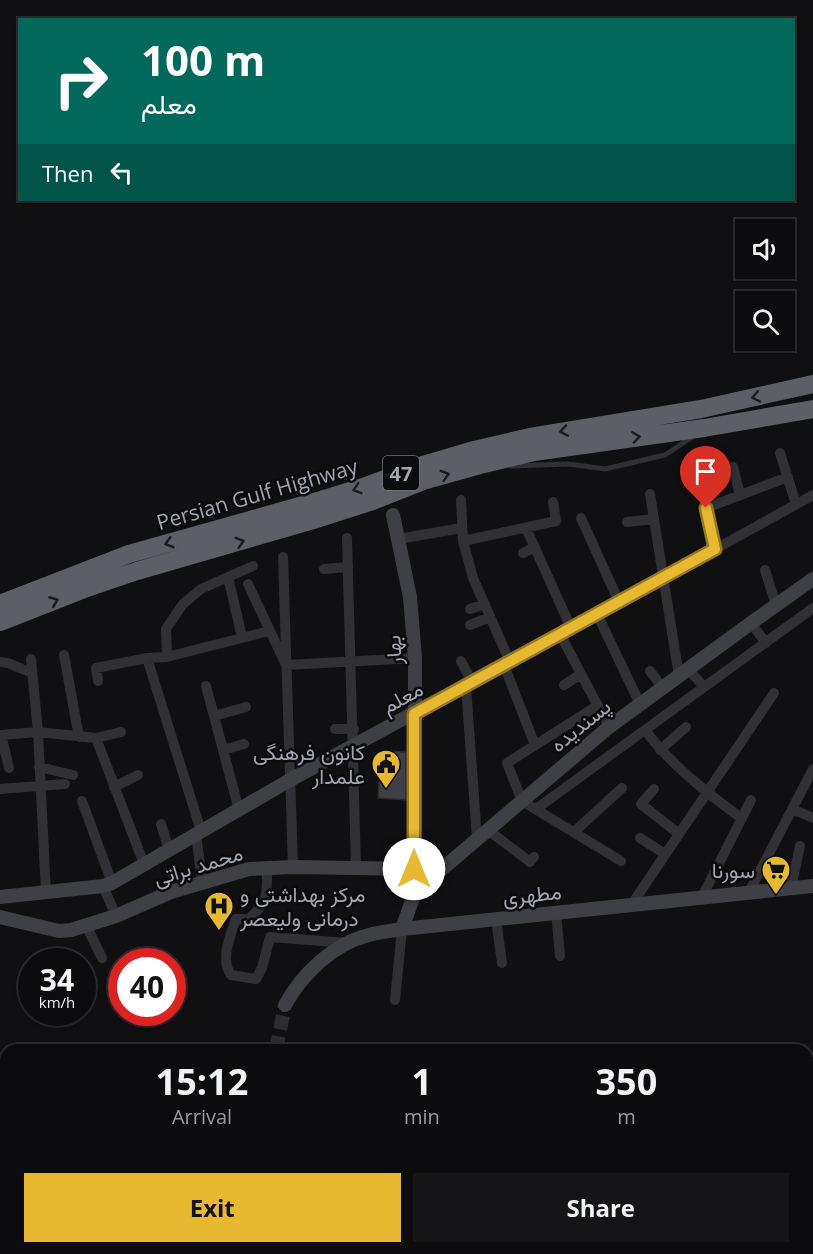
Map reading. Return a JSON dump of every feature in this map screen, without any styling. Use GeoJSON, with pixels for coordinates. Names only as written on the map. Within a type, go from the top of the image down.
{"type":"FeatureCollection","features":[{"type":"Feature","properties":{"kind":"highway","name":"Persian Gulf Highway"},"geometry":{"type":"LineString","coordinates":[[0,604],[129,554],[325,499],[474,450],[530,437],[702,409],[813,384]]}},
{"type":"Feature","properties":{"kind":"highway","name":"Persian Gulf Highway"},"geometry":{"type":"LineString","coordinates":[[0,622],[137,571],[320,518],[373,501],[426,480],[480,465],[534,452],[705,428],[813,409]]}},
{"type":"Feature","properties":{"kind":"street"},"geometry":{"type":"LineString","coordinates":[[780,453],[796,504]]}},
{"type":"Feature","properties":{"kind":"street"},"geometry":{"type":"LineString","coordinates":[[733,467],[740,495]]}},
{"type":"Feature","properties":{"kind":"street"},"geometry":{"type":"LineString","coordinates":[[698,471],[715,549]]}},
{"type":"Feature","properties":{"kind":"street"},"geometry":{"type":"LineString","coordinates":[[706,508],[788,477]]}},
{"type":"Feature","properties":{"kind":"street"},"geometry":{"type":"LineString","coordinates":[[650,494],[663,578],[683,672],[704,687]]}},
{"type":"Feature","properties":{"kind":"street","name":"معلم"},"geometry":{"type":"LineString","coordinates":[[0,897],[108,884],[290,780],[813,495]]}},
{"type":"Feature","properties":{"kind":"street"},"geometry":{"type":"LineString","coordinates":[[461,501],[463,541],[473,578],[490,617],[535,745]]}},
{"type":"Feature","properties":{"kind":"street"},"geometry":{"type":"LineString","coordinates":[[463,541],[556,521],[553,502]]}},
{"type":"Feature","properties":{"kind":"street","name":"بهار"},"geometry":{"type":"LineString","coordinates":[[393,515],[410,597],[415,658],[415,892]]}},
{"type":"Feature","properties":{"kind":"street"},"geometry":{"type":"LineString","coordinates":[[581,518],[619,602]]}},
{"type":"Feature","properties":{"kind":"street"},"geometry":{"type":"LineString","coordinates":[[627,522],[654,519]]}},
{"type":"Feature","properties":{"kind":"street"},"geometry":{"type":"LineString","coordinates":[[398,539],[462,528]]}},
{"type":"Feature","properties":{"kind":"street"},"geometry":{"type":"LineString","coordinates":[[526,528],[581,674],[609,728]]}},
{"type":"Feature","properties":{"kind":"street"},"geometry":{"type":"LineString","coordinates":[[347,538],[357,868]]}},
{"type":"Feature","properties":{"kind":"street"},"geometry":{"type":"LineString","coordinates":[[523,553],[535,547]]}},
{"type":"Feature","properties":{"kind":"street"},"geometry":{"type":"LineString","coordinates":[[283,558],[293,867]]}},
{"type":"Feature","properties":{"kind":"street"},"geometry":{"type":"LineString","coordinates":[[167,657],[166,629],[183,604],[201,589],[253,566]]}},
{"type":"Feature","properties":{"kind":"street"},"geometry":{"type":"LineString","coordinates":[[324,569],[348,567]]}},
{"type":"Feature","properties":{"kind":"street"},"geometry":{"type":"LineString","coordinates":[[765,570],[776,605]]}},
{"type":"Feature","properties":{"kind":"street"},"geometry":{"type":"LineString","coordinates":[[228,577],[242,637]]}},
{"type":"Feature","properties":{"kind":"street","name":"پسندیده"},"geometry":{"type":"LineString","coordinates":[[415,892],[609,728],[751,622],[813,579]]}},
{"type":"Feature","properties":{"kind":"street"},"geometry":{"type":"LineString","coordinates":[[248,584],[286,665]]}},
{"type":"Feature","properties":{"kind":"street"},"geometry":{"type":"LineString","coordinates":[[470,609],[485,604]]}},
{"type":"Feature","properties":{"kind":"street"},"geometry":{"type":"LineString","coordinates":[[597,614],[640,704]]}},
{"type":"Feature","properties":{"kind":"street"},"geometry":{"type":"LineString","coordinates":[[536,809],[766,643],[810,615]]}},
{"type":"Feature","properties":{"kind":"street"},"geometry":{"type":"LineString","coordinates":[[470,625],[490,617]]}},
{"type":"Feature","properties":{"kind":"street"},"geometry":{"type":"LineString","coordinates":[[751,622],[766,643]]}},
{"type":"Feature","properties":{"kind":"street"},"geometry":{"type":"LineString","coordinates":[[98,681],[96,668],[147,658],[167,657],[269,631]]}},
{"type":"Feature","properties":{"kind":"street"},"geometry":{"type":"LineString","coordinates":[[64,655],[79,737]]}},
{"type":"Feature","properties":{"kind":"street"},"geometry":{"type":"LineString","coordinates":[[147,658],[199,832],[202,881]]}},
{"type":"Feature","properties":{"kind":"street"},"geometry":{"type":"LineString","coordinates":[[286,665],[415,658]]}},
{"type":"Feature","properties":{"kind":"street"},"geometry":{"type":"LineString","coordinates":[[31,659],[38,732],[46,893]]}},
{"type":"Feature","properties":{"kind":"street"},"geometry":{"type":"LineString","coordinates":[[461,661],[469,684],[477,840]]}},
{"type":"Feature","properties":{"kind":"street"},"geometry":{"type":"LineString","coordinates":[[0,662],[32,673]]}},
{"type":"Feature","properties":{"kind":"street"},"geometry":{"type":"LineString","coordinates":[[650,671],[663,688]]}},
{"type":"Feature","properties":{"kind":"street"},"geometry":{"type":"LineString","coordinates":[[564,685],[581,674]]}},
{"type":"Feature","properties":{"kind":"street"},"geometry":{"type":"LineString","coordinates":[[206,686],[239,810]]}},
{"type":"Feature","properties":{"kind":"street"},"geometry":{"type":"LineString","coordinates":[[632,904],[774,693]]}},
{"type":"Feature","properties":{"kind":"street"},"geometry":{"type":"LineString","coordinates":[[597,706],[507,763],[522,801],[621,861]]}},
{"type":"Feature","properties":{"kind":"street"},"geometry":{"type":"LineString","coordinates":[[214,716],[246,707]]}},
{"type":"Feature","properties":{"kind":"street"},"geometry":{"type":"LineString","coordinates":[[660,750],[686,727]]}},
{"type":"Feature","properties":{"kind":"street"},"geometry":{"type":"LineString","coordinates":[[335,729],[354,729]]}},
{"type":"Feature","properties":{"kind":"street"},"geometry":{"type":"LineString","coordinates":[[645,730],[660,750],[707,793],[741,818]]}},
{"type":"Feature","properties":{"kind":"street"},"geometry":{"type":"LineString","coordinates":[[9,768],[1,735],[38,732],[96,738],[121,732]]}},
{"type":"Feature","properties":{"kind":"street"},"geometry":{"type":"LineString","coordinates":[[96,738],[144,864]]}},
{"type":"Feature","properties":{"kind":"street"},"geometry":{"type":"LineString","coordinates":[[223,750],[244,744]]}},
{"type":"Feature","properties":{"kind":"street"},"geometry":{"type":"LineString","coordinates":[[39,767],[73,775]]}},
{"type":"Feature","properties":{"kind":"street"},"geometry":{"type":"LineString","coordinates":[[749,891],[813,770]]}},
{"type":"Feature","properties":{"kind":"street"},"geometry":{"type":"LineString","coordinates":[[114,787],[138,775]]}},
{"type":"Feature","properties":{"kind":"street"},"geometry":{"type":"LineString","coordinates":[[0,789],[65,784]]}},
{"type":"Feature","properties":{"kind":"street"},"geometry":{"type":"LineString","coordinates":[[574,832],[601,814],[622,788]]}},
{"type":"Feature","properties":{"kind":"street"},"geometry":{"type":"LineString","coordinates":[[654,789],[641,804],[679,834]]}},
{"type":"Feature","properties":{"kind":"street"},"geometry":{"type":"LineString","coordinates":[[702,897],[751,800]]}},
{"type":"Feature","properties":{"kind":"street"},"geometry":{"type":"LineString","coordinates":[[82,801],[116,916]]}},
{"type":"Feature","properties":{"kind":"street"},"geometry":{"type":"LineString","coordinates":[[792,809],[813,818]]}},
{"type":"Feature","properties":{"kind":"street"},"geometry":{"type":"LineString","coordinates":[[161,824],[169,850]]}},
{"type":"Feature","properties":{"kind":"street"},"geometry":{"type":"LineString","coordinates":[[488,830],[530,862],[534,857]]}},
{"type":"Feature","properties":{"kind":"street"},"geometry":{"type":"LineString","coordinates":[[640,838],[665,854]]}},
{"type":"Feature","properties":{"kind":"street"},"geometry":{"type":"LineString","coordinates":[[791,888],[800,846]]}},
{"type":"Feature","properties":{"kind":"street","name":"محمد براتی"},"geometry":{"type":"LineString","coordinates":[[0,917],[59,931],[71,930],[116,916],[202,881],[249,869],[293,867],[414,869]]}},
{"type":"Feature","properties":{"kind":"street"},"geometry":{"type":"LineString","coordinates":[[267,868],[267,896],[259,910],[249,919],[236,919],[227,942],[226,969],[231,975],[256,979],[262,968],[270,937],[349,943]]}},
{"type":"Feature","properties":{"kind":"street","name":"مطهری"},"geometry":{"type":"LineString","coordinates":[[285,1005],[294,989],[327,956],[368,935],[402,929],[556,912],[813,886]]}},
{"type":"Feature","properties":{"kind":"street"},"geometry":{"type":"LineString","coordinates":[[394,1000],[402,929],[415,892]]}},
{"type":"Feature","properties":{"kind":"street"},"geometry":{"type":"LineString","coordinates":[[556,912],[560,956]]}},
{"type":"Feature","properties":{"kind":"street"},"geometry":{"type":"LineString","coordinates":[[496,919],[502,963]]}},
{"type":"Feature","properties":{"kind":"street"},"geometry":{"type":"LineString","coordinates":[[86,926],[102,958]]}},
{"type":"Feature","properties":{"kind":"lane"},"geometry":{"type":"LineString","coordinates":[[480,465],[569,464],[605,469],[665,455],[705,428]]}},
{"type":"Feature","properties":{"kind":"building"},"geometry":{"type":"Polygon","coordinates":[[[381,751],[406,752],[406,800],[378,798],[381,751]]]}},
{"type":"Feature","properties":{"kind":"tunnel"},"geometry":{"type":"LineString","coordinates":[[277,1044],[285,1005]]}},
{"type":"Feature","properties":{"kind":"place","name":"کانون فرهنگی علمدار"},"geometry":{"type":"Point","coordinates":[386,790]}},
{"type":"Feature","properties":{"kind":"place","name":"سورنا"},"geometry":{"type":"Point","coordinates":[776,896]}},
{"type":"Feature","properties":{"kind":"place","name":"مرکز بهداشتی و درمانی ولیعصر"},"geometry":{"type":"Point","coordinates":[219,932]}},
{"type":"Feature","properties":{"kind":"route"},"geometry":{"type":"LineString","coordinates":[[414,869],[414,714],[715,549],[706,508]]}}]}
